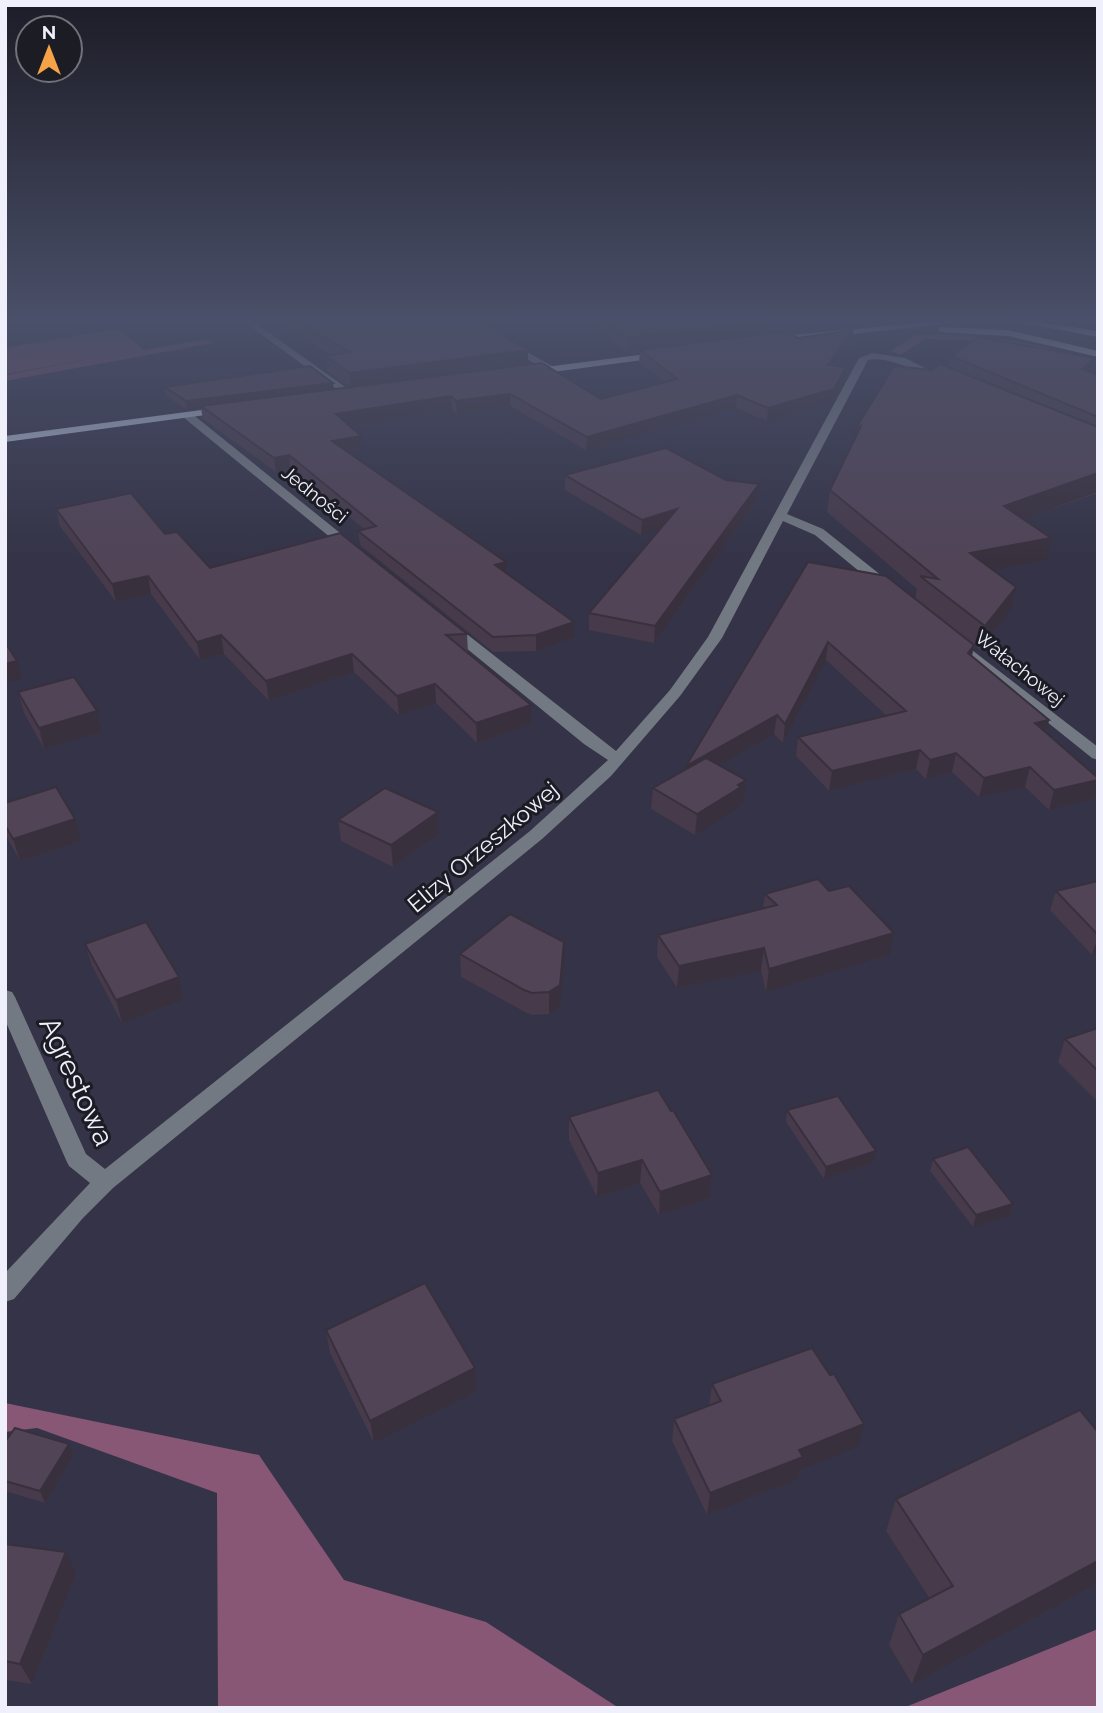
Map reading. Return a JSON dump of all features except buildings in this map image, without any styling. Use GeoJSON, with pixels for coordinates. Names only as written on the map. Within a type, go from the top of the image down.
{"type":"FeatureCollection","features":[{"type":"Feature","properties":{"kind":"main road"},"geometry":{"type":"LineString","coordinates":[[5,439],[242,408]]}},
{"type":"Feature","properties":{"kind":"street","name":"Elizy Orzeszkowej"},"geometry":{"type":"LineString","coordinates":[[5,1291],[75,1211],[105,1182],[536,835],[605,774],[675,693],[716,638],[840,402]]}},
{"type":"Feature","properties":{"kind":"street","name":"Jedności"},"geometry":{"type":"LineString","coordinates":[[187,415],[366,560]]}},
{"type":"Feature","properties":{"kind":"street"},"geometry":{"type":"LineString","coordinates":[[781,516],[818,532],[895,593]]}},
{"type":"Feature","properties":{"kind":"street"},"geometry":{"type":"LineString","coordinates":[[441,620],[590,741],[617,758]]}},
{"type":"Feature","properties":{"kind":"street","name":"Wałachowej"},"geometry":{"type":"LineString","coordinates":[[948,636],[1098,755]]}},
{"type":"Feature","properties":{"kind":"street","name":"Agrestowa"},"geometry":{"type":"LineString","coordinates":[[5,997],[76,1160],[105,1182]]}},
{"type":"Feature","properties":{"kind":"shaded area"},"geometry":{"type":"Polygon","coordinates":[[[5,1403],[259,1455],[344,1580],[486,1622],[619,1708],[218,1708],[217,1493],[37,1428],[5,1432],[5,1403]]]}},
{"type":"Feature","properties":{"kind":"shaded area"},"geometry":{"type":"Polygon","coordinates":[[[1098,1629],[1098,1708],[903,1708],[1098,1629]]]}}]}
